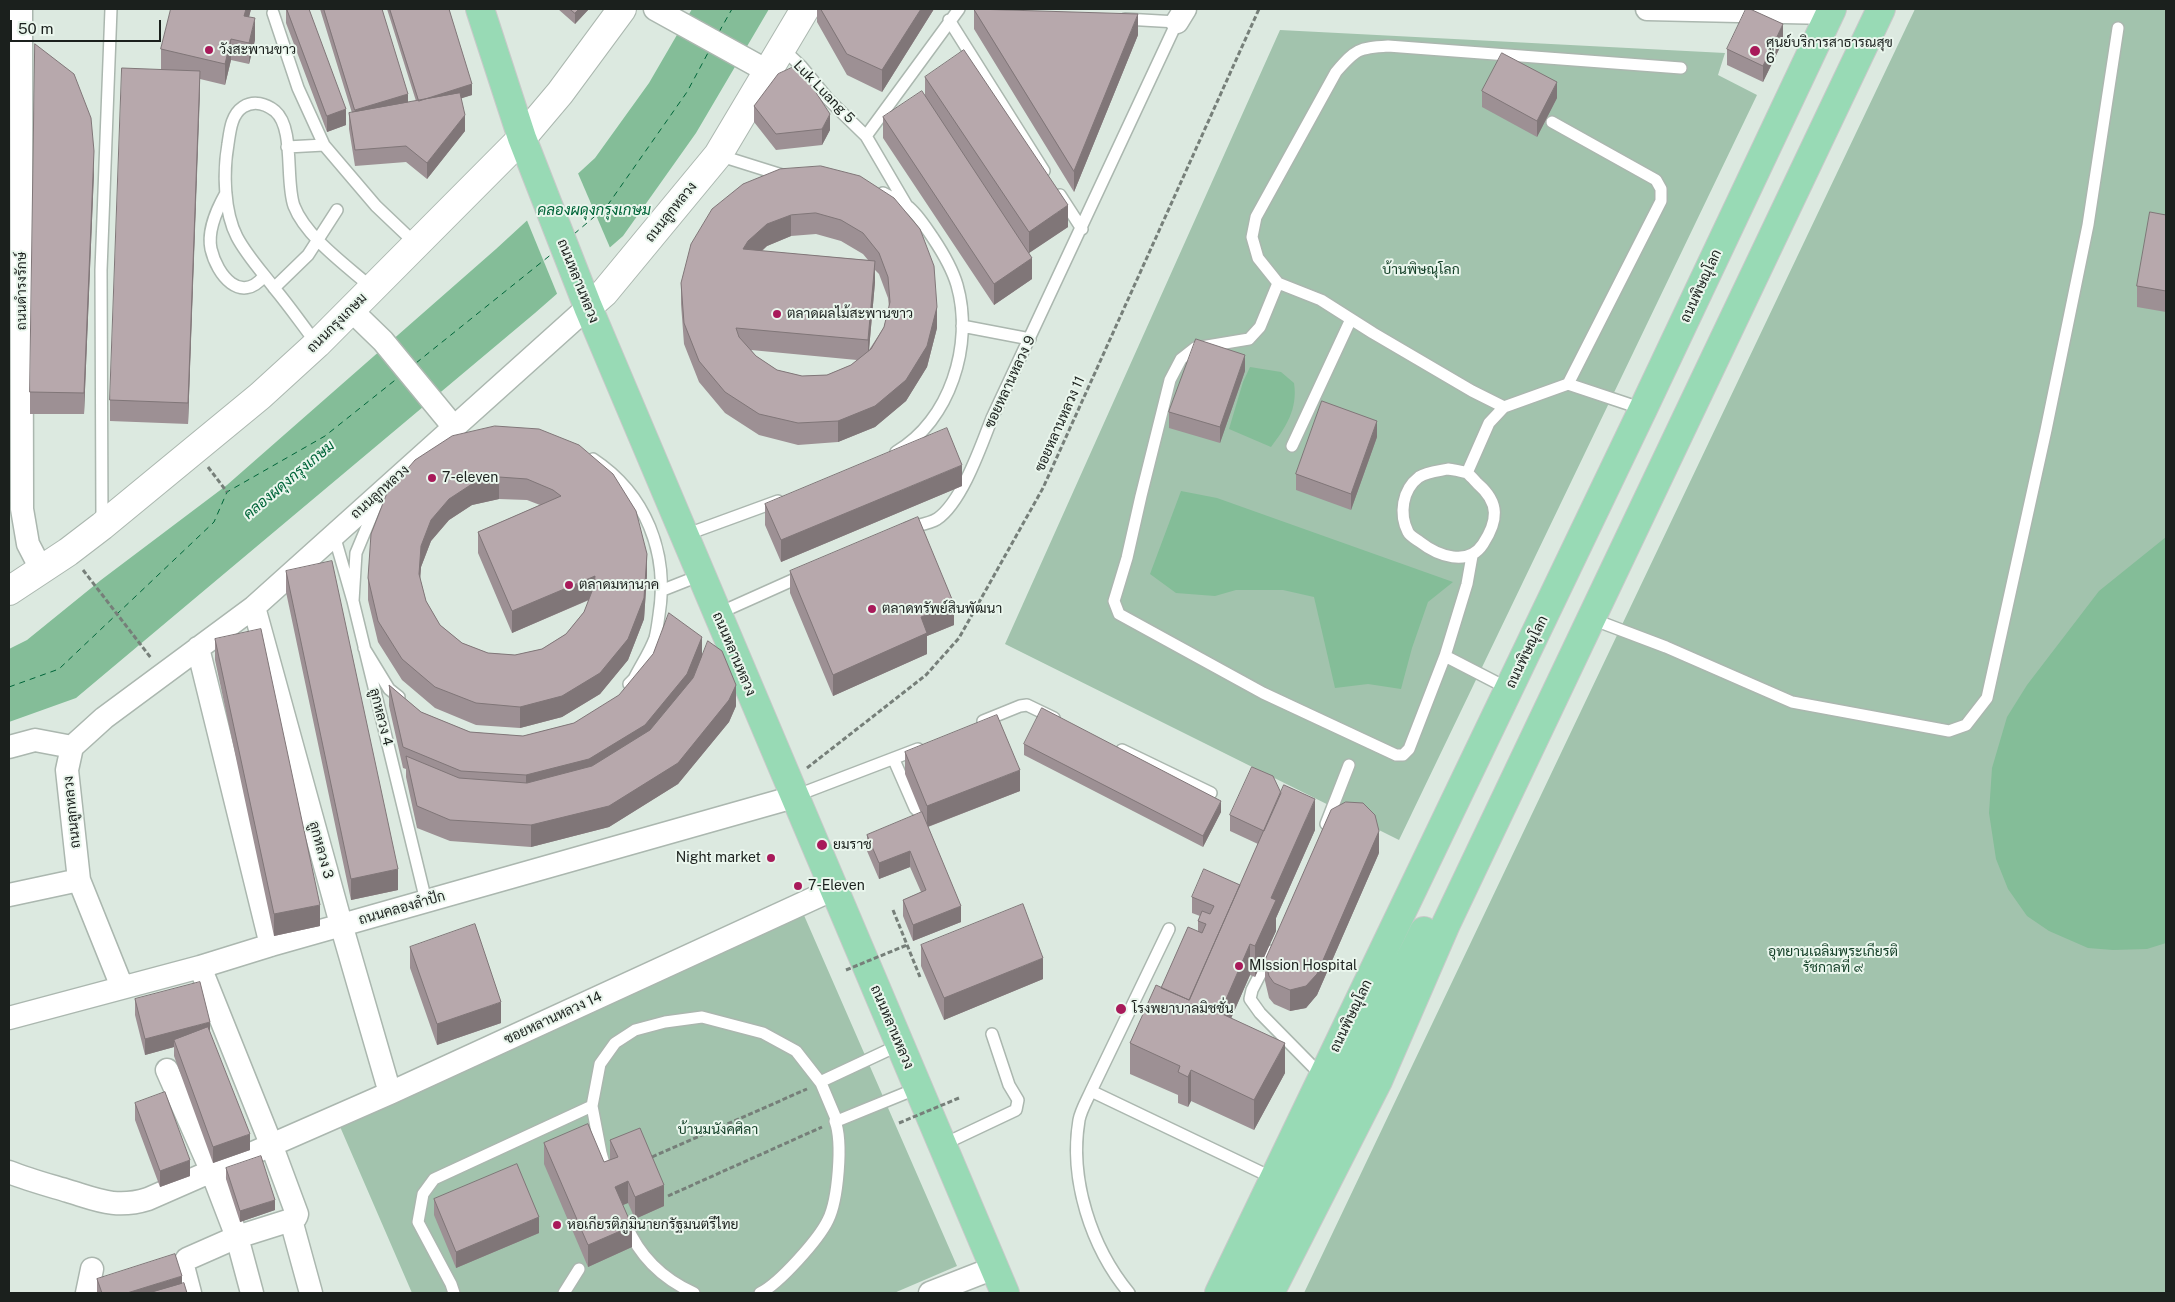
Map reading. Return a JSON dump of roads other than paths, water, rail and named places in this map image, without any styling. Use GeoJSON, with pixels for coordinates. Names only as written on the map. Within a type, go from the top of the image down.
{"type":"FeatureCollection","features":[{"type":"Feature","properties":{"kind":"main road","name":"ถนนหลานหลวง"},"geometry":{"type":"LineString","coordinates":[[480,9],[522,138],[588,308],[1005,1293]]}},
{"type":"Feature","properties":{"kind":"main road","name":"ถนนกรุงเกษม"},"geometry":{"type":"LineString","coordinates":[[9,591],[68,552],[102,526],[196,450],[317,344],[522,138],[560,93],[622,9]]}},
{"type":"Feature","properties":{"kind":"main road","name":"ถนนลูกหลวง"},"geometry":{"type":"LineString","coordinates":[[588,308],[604,293],[718,155],[759,66],[782,48],[805,9]]}},
{"type":"Feature","properties":{"kind":"main road"},"geometry":{"type":"LineString","coordinates":[[1270,1293],[1378,1081],[1446,924],[1881,9]]}},
{"type":"Feature","properties":{"kind":"main road","name":"ถนนพิษณุโลก"},"geometry":{"type":"LineString","coordinates":[[1219,1293],[1643,409],[1831,11]]}},
{"type":"Feature","properties":{"kind":"main road"},"geometry":{"type":"LineString","coordinates":[[1247,1293],[1494,785],[1516,750],[1552,704]]}},
{"type":"Feature","properties":{"kind":"street","name":"ถนนดำรงรักษ์"},"geometry":{"type":"LineString","coordinates":[[21,9],[15,83],[15,398],[24,527],[28,544],[41,569]]}},
{"type":"Feature","properties":{"kind":"street"},"geometry":{"type":"LineString","coordinates":[[1647,9],[1831,11]]}},
{"type":"Feature","properties":{"kind":"street"},"geometry":{"type":"LineString","coordinates":[[662,13],[759,66]]}},
{"type":"Feature","properties":{"kind":"street","name":"ถนนลูกหลวง"},"geometry":{"type":"LineString","coordinates":[[122,987],[80,880],[67,770],[72,747],[104,718],[254,607],[451,426],[588,308]]}},
{"type":"Feature","properties":{"kind":"street"},"geometry":{"type":"LineString","coordinates":[[351,310],[383,341],[451,426]]}},
{"type":"Feature","properties":{"kind":"street","name":"ลูกหลวง 3"},"geometry":{"type":"LineString","coordinates":[[254,607],[341,924],[390,1093]]}},
{"type":"Feature","properties":{"kind":"street"},"geometry":{"type":"LineString","coordinates":[[198,648],[271,944]]}},
{"type":"Feature","properties":{"kind":"street"},"geometry":{"type":"LineString","coordinates":[[9,747],[35,740],[72,747]]}},
{"type":"Feature","properties":{"kind":"street","name":"ถนนคลองลำปัก"},"geometry":{"type":"LineString","coordinates":[[9,1018],[200,967],[271,944],[426,901],[792,790]]}},
{"type":"Feature","properties":{"kind":"street"},"geometry":{"type":"LineString","coordinates":[[9,895],[80,880]]}},
{"type":"Feature","properties":{"kind":"street","name":"ซอยหลานหลวง 14"},"geometry":{"type":"LineString","coordinates":[[9,1172],[34,1182],[101,1202],[127,1204],[148,1199],[390,1093],[834,889]]}},
{"type":"Feature","properties":{"kind":"street"},"geometry":{"type":"LineString","coordinates":[[190,1293],[184,1266],[187,1259],[237,1237],[291,1220],[297,1214],[200,967]]}},
{"type":"Feature","properties":{"kind":"street"},"geometry":{"type":"LineString","coordinates":[[167,1070],[212,1172],[237,1237],[252,1293]]}},
{"type":"Feature","properties":{"kind":"street"},"geometry":{"type":"LineString","coordinates":[[291,1220],[311,1293]]}},
{"type":"Feature","properties":{"kind":"street"},"geometry":{"type":"LineString","coordinates":[[930,1293],[994,1268]]}},
{"type":"Feature","properties":{"kind":"street"},"geometry":{"type":"LineString","coordinates":[[87,1293],[92,1270]]}},
{"type":"Feature","properties":{"kind":"lane"},"geometry":{"type":"LineString","coordinates":[[102,526],[101,270],[111,9]]}},
{"type":"Feature","properties":{"kind":"lane"},"geometry":{"type":"LineString","coordinates":[[866,136],[958,9]]}},
{"type":"Feature","properties":{"kind":"lane"},"geometry":{"type":"LineString","coordinates":[[272,13],[298,88],[324,145],[376,206],[416,244]]}},
{"type":"Feature","properties":{"kind":"lane"},"geometry":{"type":"LineString","coordinates":[[1109,18],[1181,16]]}},
{"type":"Feature","properties":{"kind":"lane","name":"ซอยหลานหลวง 9"},"geometry":{"type":"LineString","coordinates":[[901,531],[935,520],[947,512],[968,477],[1030,339],[1181,16]]}},
{"type":"Feature","properties":{"kind":"lane"},"geometry":{"type":"LineString","coordinates":[[949,20],[1082,229]]}},
{"type":"Feature","properties":{"kind":"lane"},"geometry":{"type":"LineString","coordinates":[[1592,620],[1666,647],[1792,702],[1949,731],[1966,725],[1987,698],[2046,430],[2088,225],[2118,28]]}},
{"type":"Feature","properties":{"kind":"lane"},"geometry":{"type":"LineString","coordinates":[[1504,407],[1472,391],[1321,300],[1278,283],[1258,258],[1252,237],[1256,217],[1336,72],[1352,53],[1369,47],[1388,46],[1681,68]]}},
{"type":"Feature","properties":{"kind":"lane","name":"Luk Luang 5"},"geometry":{"type":"LineString","coordinates":[[782,48],[802,66],[828,98],[866,136],[907,206]]}},
{"type":"Feature","properties":{"kind":"lane"},"geometry":{"type":"LineString","coordinates":[[317,344],[264,276],[232,225],[226,193],[227,151],[232,122],[241,109],[248,104],[263,104],[276,112],[284,126],[289,181],[294,206],[305,225],[372,288]]}},
{"type":"Feature","properties":{"kind":"lane"},"geometry":{"type":"LineString","coordinates":[[1552,122],[1656,180],[1661,189],[1662,201],[1568,384]]}},
{"type":"Feature","properties":{"kind":"lane"},"geometry":{"type":"LineString","coordinates":[[287,147],[324,145]]}},
{"type":"Feature","properties":{"kind":"lane"},"geometry":{"type":"LineString","coordinates":[[718,155],[784,177],[793,176]]}},
{"type":"Feature","properties":{"kind":"lane"},"geometry":{"type":"LineString","coordinates":[[872,188],[907,206],[928,231],[945,256],[957,286],[962,326],[960,357],[950,387],[939,409],[923,430],[903,448],[887,458]]}},
{"type":"Feature","properties":{"kind":"lane"},"geometry":{"type":"LineString","coordinates":[[226,193],[211,228],[211,249],[224,277],[235,287],[249,288],[258,284],[264,276]]}},
{"type":"Feature","properties":{"kind":"lane"},"geometry":{"type":"LineString","coordinates":[[274,288],[308,254],[337,210]]}},
{"type":"Feature","properties":{"kind":"lane"},"geometry":{"type":"LineString","coordinates":[[1278,283],[1260,327],[1248,339],[1195,348],[1180,359],[1170,380],[1140,496],[1127,558],[1114,601],[1119,614],[1263,693],[1396,755],[1404,755],[1409,749],[1445,656],[1467,584],[1472,556]]}},
{"type":"Feature","properties":{"kind":"lane"},"geometry":{"type":"LineString","coordinates":[[1292,446],[1351,319]]}},
{"type":"Feature","properties":{"kind":"lane"},"geometry":{"type":"LineString","coordinates":[[962,326],[1030,339]]}},
{"type":"Feature","properties":{"kind":"lane"},"geometry":{"type":"LineString","coordinates":[[1467,473],[1489,423],[1504,407],[1568,384],[1643,409]]}},
{"type":"Feature","properties":{"kind":"lane"},"geometry":{"type":"LineString","coordinates":[[580,450],[610,470],[639,504],[657,545],[663,590],[655,637],[634,679],[621,692]]}},
{"type":"Feature","properties":{"kind":"lane"},"geometry":{"type":"LineString","coordinates":[[1448,469],[1467,473],[1488,492],[1496,510],[1491,533],[1479,551],[1472,556],[1455,558],[1428,548],[1408,534],[1402,508],[1404,497],[1419,478],[1448,469]]}},
{"type":"Feature","properties":{"kind":"lane"},"geometry":{"type":"LineString","coordinates":[[353,601],[356,553],[374,508],[404,471]]}},
{"type":"Feature","properties":{"kind":"lane"},"geometry":{"type":"LineString","coordinates":[[684,536],[786,498]]}},
{"type":"Feature","properties":{"kind":"lane","name":"ลูกหลวง 4"},"geometry":{"type":"LineString","coordinates":[[334,535],[353,601],[426,901]]}},
{"type":"Feature","properties":{"kind":"lane"},"geometry":{"type":"LineString","coordinates":[[717,614],[814,570]]}},
{"type":"Feature","properties":{"kind":"lane"},"geometry":{"type":"LineString","coordinates":[[663,590],[701,575]]}},
{"type":"Feature","properties":{"kind":"lane"},"geometry":{"type":"LineString","coordinates":[[364,648],[389,688],[410,707]]}},
{"type":"Feature","properties":{"kind":"lane"},"geometry":{"type":"LineString","coordinates":[[1445,656],[1509,689]]}},
{"type":"Feature","properties":{"kind":"lane"},"geometry":{"type":"LineString","coordinates":[[975,725],[1020,706],[1027,705],[1062,722]]}},
{"type":"Feature","properties":{"kind":"lane"},"geometry":{"type":"LineString","coordinates":[[792,790],[894,760],[930,744]]}},
{"type":"Feature","properties":{"kind":"lane"},"geometry":{"type":"LineString","coordinates":[[1115,747],[1211,793]]}},
{"type":"Feature","properties":{"kind":"lane"},"geometry":{"type":"LineString","coordinates":[[894,760],[915,808],[919,812],[930,814],[945,811]]}},
{"type":"Feature","properties":{"kind":"lane"},"geometry":{"type":"LineString","coordinates":[[1321,836],[1349,765]]}},
{"type":"Feature","properties":{"kind":"lane"},"geometry":{"type":"LineString","coordinates":[[1128,1293],[1103,1252],[1081,1191],[1076,1161],[1080,1118],[1091,1091],[1169,929]]}},
{"type":"Feature","properties":{"kind":"lane"},"geometry":{"type":"LineString","coordinates":[[1278,939],[1252,990],[1250,999],[1260,1013],[1322,1076]]}},
{"type":"Feature","properties":{"kind":"lane"},"geometry":{"type":"LineString","coordinates":[[610,1181],[601,1153],[592,1106],[600,1064],[615,1043],[635,1030],[665,1022],[702,1017],[763,1033],[796,1051],[821,1083],[836,1121],[839,1164],[828,1220],[800,1259],[760,1293]]}},
{"type":"Feature","properties":{"kind":"lane"},"geometry":{"type":"LineString","coordinates":[[942,1145],[1016,1110],[1018,1100],[1009,1085],[992,1034]]}},
{"type":"Feature","properties":{"kind":"lane"},"geometry":{"type":"LineString","coordinates":[[821,1083],[899,1045]]}},
{"type":"Feature","properties":{"kind":"lane"},"geometry":{"type":"LineString","coordinates":[[836,1121],[918,1088]]}},
{"type":"Feature","properties":{"kind":"lane"},"geometry":{"type":"LineString","coordinates":[[1091,1091],[1273,1178]]}},
{"type":"Feature","properties":{"kind":"lane"},"geometry":{"type":"LineString","coordinates":[[454,1293],[418,1222],[423,1194],[434,1179],[592,1106]]}},
{"type":"Feature","properties":{"kind":"lane"},"geometry":{"type":"LineString","coordinates":[[622,1214],[631,1236],[643,1256],[676,1285],[694,1293]]}},
{"type":"Feature","properties":{"kind":"lane"},"geometry":{"type":"LineString","coordinates":[[564,1293],[579,1269]]}},
{"type":"Feature","properties":{"kind":"water","name":"คลองผดุงกรุงเกษม"},"geometry":{"type":"Polygon","coordinates":[[[692,9],[769,9],[696,133],[623,236],[535,313],[76,698],[9,722],[9,649],[27,640],[101,580],[227,485],[496,249],[595,158],[649,83],[692,9]]]}},
{"type":"Feature","properties":{"kind":"water"},"geometry":{"type":"Polygon","coordinates":[[[1250,367],[1281,372],[1294,383],[1294,401],[1290,417],[1271,447],[1229,429],[1243,382],[1250,367]]]}},
{"type":"Feature","properties":{"kind":"water"},"geometry":{"type":"Polygon","coordinates":[[[1181,491],[1217,498],[1453,582],[1428,602],[1412,648],[1401,689],[1368,684],[1335,688],[1314,597],[1283,590],[1236,590],[1215,596],[1176,593],[1150,574],[1181,491]]]}},
{"type":"Feature","properties":{"kind":"water"},"geometry":{"type":"Polygon","coordinates":[[[2166,537],[2166,943],[2147,949],[2113,950],[2088,948],[2049,931],[2027,916],[2008,889],[1996,859],[1989,813],[1992,768],[2007,717],[2027,685],[2099,591],[2166,537]]]}},
{"type":"Feature","properties":{"kind":"place","name":"วังสะพานขาว"},"geometry":{"type":"Point","coordinates":[209,50]}},
{"type":"Feature","properties":{"kind":"place","name":"ศูนย์บริการสาธารณสุข 6"},"geometry":{"type":"Point","coordinates":[1755,51]}},
{"type":"Feature","properties":{"kind":"place","name":"ตลาดผลไม้สะพานขาว"},"geometry":{"type":"Point","coordinates":[777,314]}},
{"type":"Feature","properties":{"kind":"place","name":"7-eleven"},"geometry":{"type":"Point","coordinates":[432,478]}},
{"type":"Feature","properties":{"kind":"place","name":"ตลาดมหานาค"},"geometry":{"type":"Point","coordinates":[569,585]}},
{"type":"Feature","properties":{"kind":"place","name":"ตลาดทรัพย์สินพัฒนา"},"geometry":{"type":"Point","coordinates":[872,609]}},
{"type":"Feature","properties":{"kind":"place","name":"ยมราช"},"geometry":{"type":"Point","coordinates":[822,845]}},
{"type":"Feature","properties":{"kind":"place","name":"Night market"},"geometry":{"type":"Point","coordinates":[771,858]}},
{"type":"Feature","properties":{"kind":"place","name":"7-Eleven"},"geometry":{"type":"Point","coordinates":[798,886]}},
{"type":"Feature","properties":{"kind":"place","name":"MIssion Hospital"},"geometry":{"type":"Point","coordinates":[1239,966]}},
{"type":"Feature","properties":{"kind":"place","name":"โรงพยาบาลมิชชั่น"},"geometry":{"type":"Point","coordinates":[1121,1009]}},
{"type":"Feature","properties":{"kind":"place","name":"หอเกียรติภูมินายกรัฐมนตรีไทย"},"geometry":{"type":"Point","coordinates":[557,1225]}},
{"type":"Feature","properties":{"kind":"park label","name":"บ้านพิษณุโลก"},"geometry":{"type":"Point","coordinates":[1421,270]}},
{"type":"Feature","properties":{"kind":"park label","name":"อุทยานเฉลิมพระเกียรติ รัชกาลที่ ๙"},"geometry":{"type":"Point","coordinates":[1833,960]}},
{"type":"Feature","properties":{"kind":"park label","name":"บ้านมนังคศิลา"},"geometry":{"type":"Point","coordinates":[718,1130]}}]}
